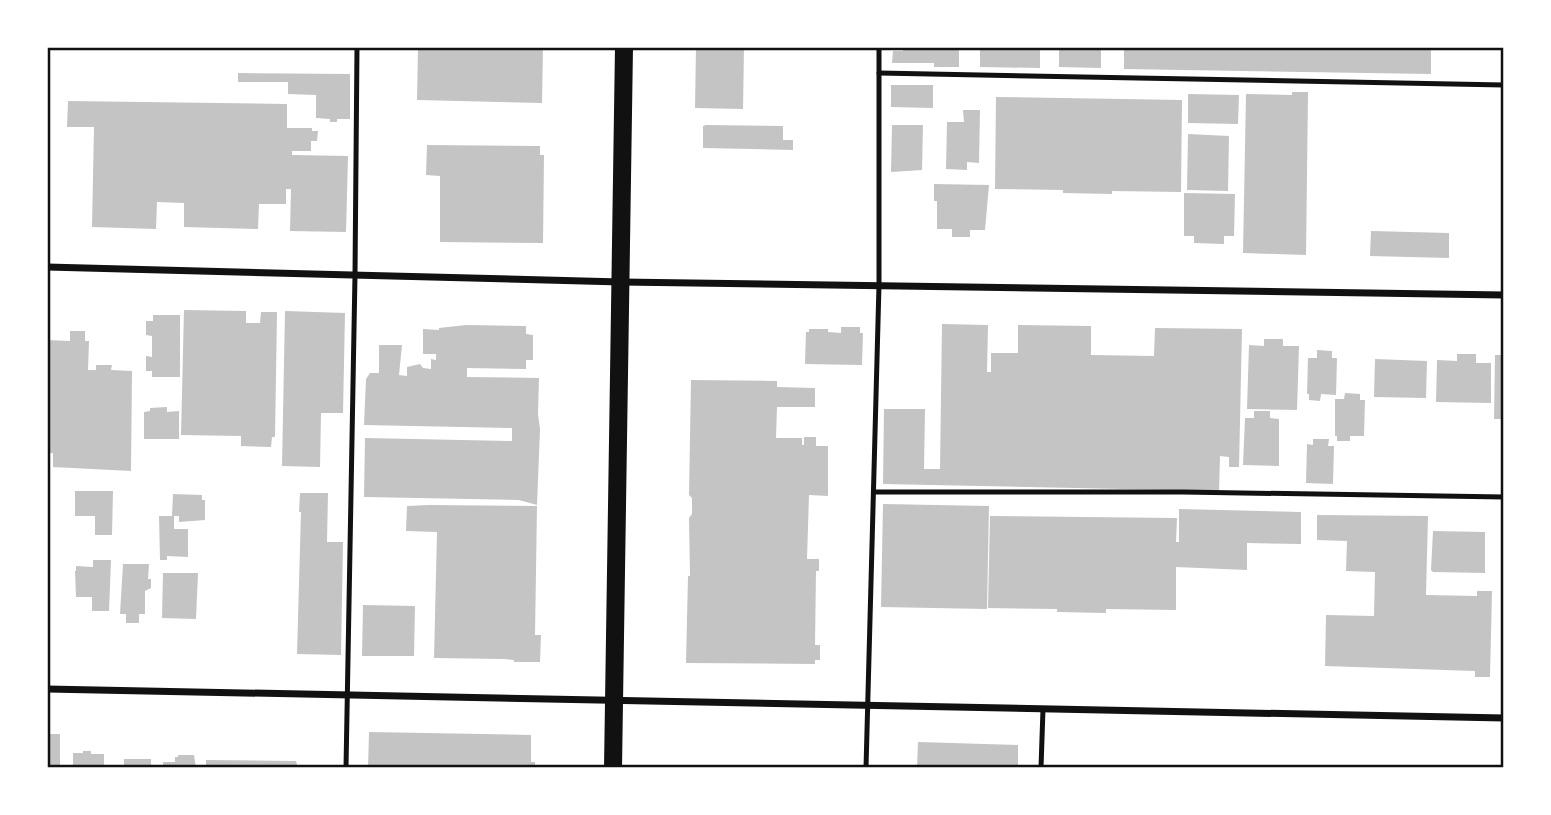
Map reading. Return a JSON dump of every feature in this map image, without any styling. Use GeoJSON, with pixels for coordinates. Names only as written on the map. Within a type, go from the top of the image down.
{"type":"FeatureCollection","features":[{"type":"Feature","properties":{"kind":"main road"},"geometry":{"type":"LineString","coordinates":[[613,768],[624,47]]}},
{"type":"Feature","properties":{"kind":"street"},"geometry":{"type":"LineString","coordinates":[[47,267],[621,282],[1504,295]]}},
{"type":"Feature","properties":{"kind":"street"},"geometry":{"type":"LineString","coordinates":[[47,689],[1504,718]]}},
{"type":"Feature","properties":{"kind":"lane"},"geometry":{"type":"LineString","coordinates":[[346,768],[357,47]]}},
{"type":"Feature","properties":{"kind":"lane"},"geometry":{"type":"LineString","coordinates":[[866,768],[879,285],[879,47]]}},
{"type":"Feature","properties":{"kind":"lane"},"geometry":{"type":"LineString","coordinates":[[879,73],[1504,85]]}},
{"type":"Feature","properties":{"kind":"lane"},"geometry":{"type":"LineString","coordinates":[[874,492],[1183,492],[1504,497]]}},
{"type":"Feature","properties":{"kind":"lane"},"geometry":{"type":"LineString","coordinates":[[1041,768],[1043,709]]}},
{"type":"Feature","properties":{"kind":"building"},"geometry":{"type":"Polygon","coordinates":[[[418,47],[543,47],[542,103],[417,100],[418,47]]]}},
{"type":"Feature","properties":{"kind":"building"},"geometry":{"type":"Polygon","coordinates":[[[696,47],[744,47],[743,109],[695,108],[696,47]]]}},
{"type":"Feature","properties":{"kind":"building"},"geometry":{"type":"Polygon","coordinates":[[[903,47],[959,47],[959,67],[934,67],[934,63],[892,63],[893,51],[903,51],[903,47]]]}},
{"type":"Feature","properties":{"kind":"building"},"geometry":{"type":"Polygon","coordinates":[[[980,47],[1040,47],[1040,68],[980,67],[980,47]]]}},
{"type":"Feature","properties":{"kind":"building"},"geometry":{"type":"Polygon","coordinates":[[[1059,47],[1101,47],[1101,68],[1059,67],[1059,47]]]}},
{"type":"Feature","properties":{"kind":"building"},"geometry":{"type":"Polygon","coordinates":[[[1124,47],[1431,47],[1431,74],[1124,69],[1124,47]]]}},
{"type":"Feature","properties":{"kind":"building"},"geometry":{"type":"Polygon","coordinates":[[[238,73],[350,74],[350,119],[330,122],[330,119],[316,118],[316,95],[288,94],[288,82],[238,82],[238,73]]]}},
{"type":"Feature","properties":{"kind":"building"},"geometry":{"type":"Polygon","coordinates":[[[891,85],[933,85],[933,108],[891,107],[891,85]]]}},
{"type":"Feature","properties":{"kind":"building"},"geometry":{"type":"Polygon","coordinates":[[[1292,92],[1308,92],[1306,255],[1243,253],[1246,94],[1292,95],[1292,92]]]}},
{"type":"Feature","properties":{"kind":"building"},"geometry":{"type":"Polygon","coordinates":[[[1188,94],[1239,95],[1238,124],[1188,123],[1188,94]]]}},
{"type":"Feature","properties":{"kind":"building"},"geometry":{"type":"Polygon","coordinates":[[[996,97],[1182,100],[1181,192],[1112,191],[1112,194],[995,189],[996,97]]]}},
{"type":"Feature","properties":{"kind":"building"},"geometry":{"type":"Polygon","coordinates":[[[68,101],[287,104],[287,128],[312,128],[312,131],[318,131],[317,141],[311,141],[311,151],[292,151],[292,155],[348,156],[346,232],[290,231],[291,189],[286,189],[286,204],[259,204],[258,229],[184,227],[184,203],[157,202],[156,229],[92,227],[94,127],[67,127],[68,101]]]}},
{"type":"Feature","properties":{"kind":"building"},"geometry":{"type":"Polygon","coordinates":[[[963,110],[980,110],[979,163],[967,162],[967,170],[946,169],[947,122],[964,122],[963,110]]]}},
{"type":"Feature","properties":{"kind":"building"},"geometry":{"type":"Polygon","coordinates":[[[892,125],[923,125],[922,170],[891,172],[892,125]]]}},
{"type":"Feature","properties":{"kind":"building"},"geometry":{"type":"Polygon","coordinates":[[[703,126],[783,126],[783,140],[793,140],[793,150],[703,148],[703,126]]]}},
{"type":"Feature","properties":{"kind":"building"},"geometry":{"type":"Polygon","coordinates":[[[1188,134],[1229,136],[1228,191],[1187,190],[1188,134]]]}},
{"type":"Feature","properties":{"kind":"building"},"geometry":{"type":"Polygon","coordinates":[[[427,145],[540,146],[540,155],[544,155],[543,243],[440,242],[440,176],[426,175],[427,145]]]}},
{"type":"Feature","properties":{"kind":"building"},"geometry":{"type":"Polygon","coordinates":[[[934,184],[989,185],[985,230],[970,230],[970,237],[952,237],[952,229],[937,229],[934,184]]]}},
{"type":"Feature","properties":{"kind":"building"},"geometry":{"type":"Polygon","coordinates":[[[1184,193],[1235,194],[1234,236],[1224,236],[1224,244],[1194,243],[1194,236],[1184,236],[1184,193]]]}},
{"type":"Feature","properties":{"kind":"building"},"geometry":{"type":"Polygon","coordinates":[[[1371,231],[1449,233],[1449,258],[1370,256],[1371,231]]]}},
{"type":"Feature","properties":{"kind":"building"},"geometry":{"type":"Polygon","coordinates":[[[184,310],[246,311],[246,323],[260,323],[261,312],[277,312],[275,437],[272,437],[271,447],[241,446],[241,436],[181,435],[184,310]]]}},
{"type":"Feature","properties":{"kind":"building"},"geometry":{"type":"Polygon","coordinates":[[[285,311],[345,313],[343,413],[321,413],[320,467],[282,466],[285,311]]]}},
{"type":"Feature","properties":{"kind":"building"},"geometry":{"type":"Polygon","coordinates":[[[153,315],[180,315],[180,377],[152,377],[152,371],[146,371],[146,356],[152,357],[152,336],[146,335],[146,321],[153,321],[153,315]]]}},
{"type":"Feature","properties":{"kind":"building"},"geometry":{"type":"Polygon","coordinates":[[[942,324],[988,325],[987,372],[991,372],[991,353],[1018,353],[1018,325],[1091,326],[1091,355],[1154,356],[1155,328],[1242,329],[1239,467],[1229,467],[1229,457],[1220,456],[1219,491],[883,484],[884,409],[925,409],[924,469],[940,469],[942,324]]]}},
{"type":"Feature","properties":{"kind":"building"},"geometry":{"type":"Polygon","coordinates":[[[466,325],[526,326],[526,334],[533,335],[533,360],[526,360],[526,369],[467,368],[467,377],[539,378],[537,505],[519,500],[364,497],[365,438],[512,441],[512,428],[364,425],[366,379],[370,373],[379,373],[379,345],[402,345],[399,375],[407,376],[407,367],[420,364],[423,368],[431,369],[431,359],[436,360],[436,354],[423,354],[423,329],[439,330],[466,325]]]}},
{"type":"Feature","properties":{"kind":"building"},"geometry":{"type":"Polygon","coordinates":[[[841,327],[860,327],[860,333],[863,333],[862,365],[805,364],[806,332],[809,332],[809,329],[828,329],[828,332],[841,333],[841,327]]]}},
{"type":"Feature","properties":{"kind":"building"},"geometry":{"type":"Polygon","coordinates":[[[70,331],[85,331],[85,341],[89,341],[88,370],[96,370],[96,365],[112,365],[111,370],[132,371],[131,471],[53,467],[53,453],[47,453],[47,340],[70,341],[70,331]]]}},
{"type":"Feature","properties":{"kind":"building"},"geometry":{"type":"Polygon","coordinates":[[[1264,339],[1283,339],[1283,346],[1299,346],[1297,410],[1247,409],[1249,345],[1264,346],[1264,339]]]}},
{"type":"Feature","properties":{"kind":"building"},"geometry":{"type":"Polygon","coordinates":[[[1317,350],[1332,351],[1332,358],[1337,358],[1336,395],[1321,394],[1320,401],[1309,400],[1307,394],[1308,358],[1317,358],[1317,350]]]}},
{"type":"Feature","properties":{"kind":"building"},"geometry":{"type":"Polygon","coordinates":[[[1457,354],[1476,354],[1476,363],[1491,363],[1491,403],[1436,402],[1437,360],[1457,361],[1457,354]]]}},
{"type":"Feature","properties":{"kind":"building"},"geometry":{"type":"Polygon","coordinates":[[[1495,355],[1504,355],[1504,419],[1494,419],[1495,355]]]}},
{"type":"Feature","properties":{"kind":"building"},"geometry":{"type":"Polygon","coordinates":[[[1375,359],[1427,361],[1426,398],[1374,397],[1375,359]]]}},
{"type":"Feature","properties":{"kind":"building"},"geometry":{"type":"Polygon","coordinates":[[[691,380],[777,381],[777,387],[815,388],[815,407],[777,407],[776,438],[802,438],[804,445],[804,437],[816,437],[816,446],[828,446],[828,496],[809,495],[807,559],[819,559],[819,571],[816,571],[815,645],[820,645],[820,660],[815,660],[815,664],[686,663],[690,576],[689,518],[692,514],[692,498],[689,495],[691,380]]]}},
{"type":"Feature","properties":{"kind":"building"},"geometry":{"type":"Polygon","coordinates":[[[1345,393],[1360,394],[1360,400],[1365,400],[1364,436],[1350,436],[1350,441],[1337,441],[1335,399],[1344,399],[1345,393]]]}},
{"type":"Feature","properties":{"kind":"building"},"geometry":{"type":"Polygon","coordinates":[[[167,407],[167,412],[179,411],[179,439],[144,439],[144,412],[150,411],[150,408],[167,407]]]}},
{"type":"Feature","properties":{"kind":"building"},"geometry":{"type":"Polygon","coordinates":[[[1254,411],[1270,411],[1270,418],[1279,419],[1279,466],[1243,465],[1245,418],[1254,418],[1254,411]]]}},
{"type":"Feature","properties":{"kind":"building"},"geometry":{"type":"Polygon","coordinates":[[[1313,439],[1329,439],[1328,446],[1334,446],[1333,484],[1306,483],[1307,444],[1313,445],[1313,439]]]}},
{"type":"Feature","properties":{"kind":"building"},"geometry":{"type":"Polygon","coordinates":[[[75,491],[113,491],[112,535],[95,535],[95,516],[75,516],[75,491]]]}},
{"type":"Feature","properties":{"kind":"building"},"geometry":{"type":"Polygon","coordinates":[[[300,493],[328,493],[327,542],[343,542],[341,655],[297,654],[300,493]]]}},
{"type":"Feature","properties":{"kind":"building"},"geometry":{"type":"Polygon","coordinates":[[[173,494],[202,495],[202,500],[205,500],[205,520],[179,522],[179,516],[172,516],[173,494]]]}},
{"type":"Feature","properties":{"kind":"building"},"geometry":{"type":"Polygon","coordinates":[[[883,504],[989,506],[987,609],[881,607],[883,504]]]}},
{"type":"Feature","properties":{"kind":"building"},"geometry":{"type":"Polygon","coordinates":[[[407,506],[537,506],[535,635],[541,635],[540,662],[434,658],[437,532],[406,531],[407,506]]]}},
{"type":"Feature","properties":{"kind":"building"},"geometry":{"type":"Polygon","coordinates":[[[1179,509],[1301,512],[1301,544],[1247,543],[1247,570],[1176,567],[1176,610],[1106,609],[1106,613],[988,608],[990,516],[1177,518],[1176,542],[1179,542],[1179,509]]]}},
{"type":"Feature","properties":{"kind":"building"},"geometry":{"type":"Polygon","coordinates":[[[1317,515],[1428,516],[1426,595],[1477,596],[1477,591],[1492,591],[1490,677],[1475,677],[1475,671],[1325,666],[1326,615],[1374,616],[1375,572],[1346,571],[1347,541],[1317,540],[1317,515]]]}},
{"type":"Feature","properties":{"kind":"building"},"geometry":{"type":"Polygon","coordinates":[[[159,516],[174,516],[174,529],[188,529],[188,557],[167,556],[167,560],[160,560],[159,516]]]}},
{"type":"Feature","properties":{"kind":"building"},"geometry":{"type":"Polygon","coordinates":[[[1433,531],[1485,532],[1485,573],[1433,572],[1433,531]]]}},
{"type":"Feature","properties":{"kind":"building"},"geometry":{"type":"Polygon","coordinates":[[[93,560],[111,560],[109,611],[92,611],[92,597],[76,597],[76,566],[93,567],[93,560]]]}},
{"type":"Feature","properties":{"kind":"building"},"geometry":{"type":"Polygon","coordinates":[[[123,564],[149,564],[148,579],[151,579],[151,588],[145,591],[145,614],[139,614],[139,623],[126,623],[126,614],[120,614],[123,564]]]}},
{"type":"Feature","properties":{"kind":"building"},"geometry":{"type":"Polygon","coordinates":[[[163,573],[198,573],[196,619],[162,618],[163,573]]]}},
{"type":"Feature","properties":{"kind":"building"},"geometry":{"type":"Polygon","coordinates":[[[363,605],[415,606],[414,656],[362,656],[363,605]]]}},
{"type":"Feature","properties":{"kind":"building"},"geometry":{"type":"Polygon","coordinates":[[[369,732],[531,735],[531,762],[535,762],[535,768],[368,768],[369,732]]]}},
{"type":"Feature","properties":{"kind":"building"},"geometry":{"type":"Polygon","coordinates":[[[47,734],[60,734],[60,768],[47,768],[47,734]]]}},
{"type":"Feature","properties":{"kind":"building"},"geometry":{"type":"Polygon","coordinates":[[[918,742],[1018,745],[1018,768],[917,768],[918,742]]]}},
{"type":"Feature","properties":{"kind":"building"},"geometry":{"type":"Polygon","coordinates":[[[83,751],[104,754],[104,768],[73,768],[73,753],[83,751]]]}},
{"type":"Feature","properties":{"kind":"building"},"geometry":{"type":"Polygon","coordinates":[[[178,755],[194,755],[196,768],[163,768],[163,762],[175,762],[178,755]]]}},
{"type":"Feature","properties":{"kind":"building"},"geometry":{"type":"Polygon","coordinates":[[[124,759],[151,759],[151,768],[124,768],[124,759]]]}},
{"type":"Feature","properties":{"kind":"building"},"geometry":{"type":"Polygon","coordinates":[[[206,760],[296,761],[298,768],[206,768],[206,760]]]}}]}
